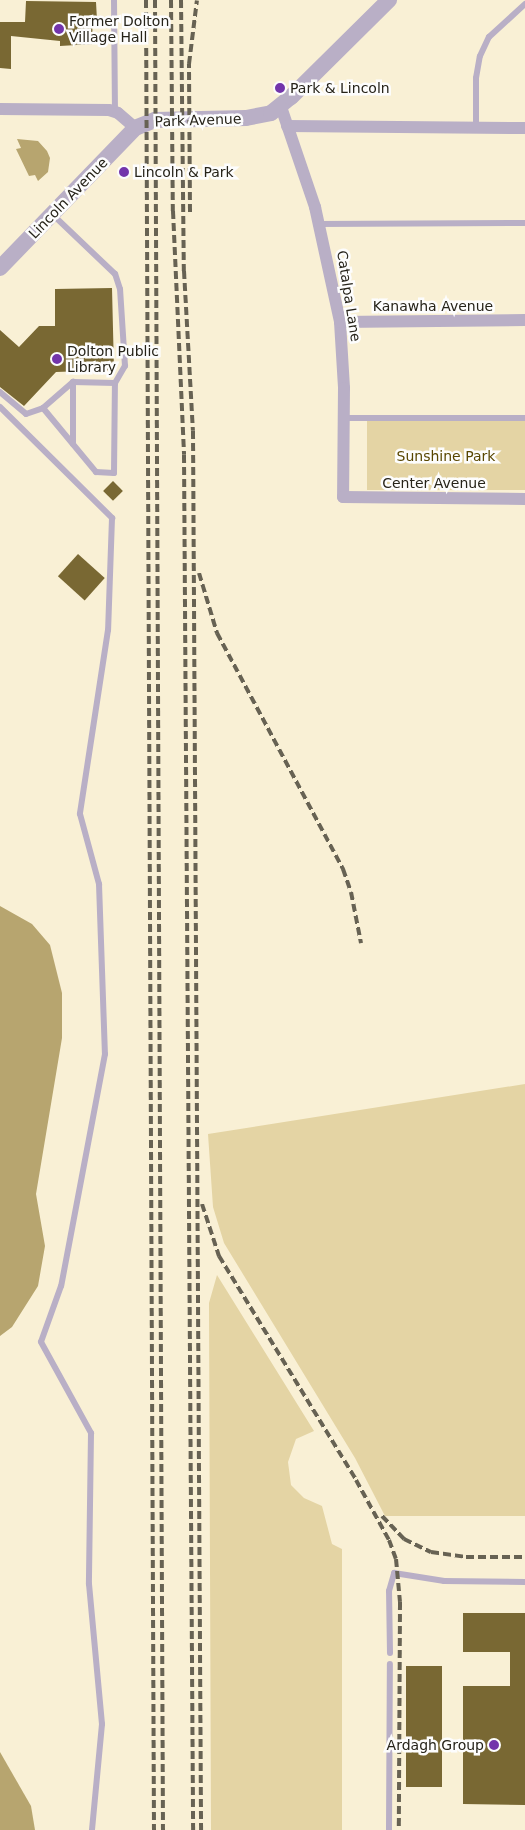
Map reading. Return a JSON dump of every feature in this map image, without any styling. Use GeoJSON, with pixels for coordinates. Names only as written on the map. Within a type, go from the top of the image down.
{"type":"FeatureCollection","features":[{"type":"Feature","properties":{"kind":"street"},"geometry":{"type":"LineString","coordinates":[[280,107],[389,0]]}},
{"type":"Feature","properties":{"kind":"street","name":"Park Avenue"},"geometry":{"type":"LineString","coordinates":[[115,112],[135,128],[162,119],[259,117],[280,107]]}},
{"type":"Feature","properties":{"kind":"street","name":"Catalpa Lane"},"geometry":{"type":"LineString","coordinates":[[280,107],[319,224],[340,322],[344,418],[343,497]]}},
{"type":"Feature","properties":{"kind":"street"},"geometry":{"type":"LineString","coordinates":[[0,110],[115,112]]}},
{"type":"Feature","properties":{"kind":"street"},"geometry":{"type":"LineString","coordinates":[[287,126],[525,128]]}},
{"type":"Feature","properties":{"kind":"street","name":"Lincoln Avenue"},"geometry":{"type":"LineString","coordinates":[[0,268],[135,128]]}},
{"type":"Feature","properties":{"kind":"street","name":"Kanawha Avenue"},"geometry":{"type":"LineString","coordinates":[[340,322],[525,320]]}},
{"type":"Feature","properties":{"kind":"street","name":"Center Avenue"},"geometry":{"type":"LineString","coordinates":[[343,497],[525,499]]}},
{"type":"Feature","properties":{"kind":"lane"},"geometry":{"type":"LineString","coordinates":[[114,0],[115,112]]}},
{"type":"Feature","properties":{"kind":"lane"},"geometry":{"type":"LineString","coordinates":[[476,128],[476,78],[480,56],[489,37],[525,5]]}},
{"type":"Feature","properties":{"kind":"lane"},"geometry":{"type":"LineString","coordinates":[[42,408],[96,472],[114,474],[115,383],[124,366],[118,282],[115,274],[52,214]]}},
{"type":"Feature","properties":{"kind":"lane"},"geometry":{"type":"LineString","coordinates":[[319,224],[525,223]]}},
{"type":"Feature","properties":{"kind":"lane"},"geometry":{"type":"LineString","coordinates":[[0,392],[26,414],[42,408],[73,382],[115,383]]}},
{"type":"Feature","properties":{"kind":"lane"},"geometry":{"type":"LineString","coordinates":[[73,382],[73,444]]}},
{"type":"Feature","properties":{"kind":"lane"},"geometry":{"type":"LineString","coordinates":[[0,407],[112,518],[108,630],[80,814],[99,884],[105,1054],[61,1286],[41,1342],[91,1433],[89,1584],[102,1724],[92,1830]]}},
{"type":"Feature","properties":{"kind":"lane"},"geometry":{"type":"LineString","coordinates":[[344,418],[525,418]]}},
{"type":"Feature","properties":{"kind":"lane"},"geometry":{"type":"LineString","coordinates":[[390,1653],[389,1591],[394,1573],[398,1571],[444,1580],[525,1582]]}},
{"type":"Feature","properties":{"kind":"lane"},"geometry":{"type":"LineString","coordinates":[[389,1830],[390,1664]]}},
{"type":"Feature","properties":{"kind":"green space","name":"Sunshine Park"},"geometry":{"type":"Polygon","coordinates":[[[367,421],[525,421],[525,490],[367,490],[367,421]]]}},
{"type":"Feature","properties":{"kind":"green space"},"geometry":{"type":"Polygon","coordinates":[[[525,1084],[525,1516],[385,1516],[355,1458],[224,1243],[213,1207],[208,1134],[525,1084]]]}},
{"type":"Feature","properties":{"kind":"green space"},"geometry":{"type":"Polygon","coordinates":[[[217,1275],[314,1431],[296,1439],[288,1462],[291,1485],[304,1498],[322,1506],[332,1544],[342,1549],[342,1830],[211,1830],[209,1303],[217,1275]]]}},
{"type":"Feature","properties":{"kind":"shaded area"},"geometry":{"type":"Polygon","coordinates":[[[17,139],[38,141],[47,151],[50,158],[48,172],[38,181],[35,175],[29,176],[16,149],[21,148],[17,139]]]}},
{"type":"Feature","properties":{"kind":"shaded area"},"geometry":{"type":"Polygon","coordinates":[[[0,906],[32,924],[50,945],[62,993],[62,1038],[36,1194],[45,1246],[38,1286],[12,1327],[0,1336],[0,906]]]}},
{"type":"Feature","properties":{"kind":"shaded area"},"geometry":{"type":"Polygon","coordinates":[[[0,1752],[31,1806],[35,1830],[0,1830],[0,1752]]]}},
{"type":"Feature","properties":{"kind":"building","name":"Former Dolton Village Hall"},"geometry":{"type":"Polygon","coordinates":[[[26,1],[96,2],[97,20],[92,21],[93,44],[60,46],[60,41],[11,36],[11,69],[0,68],[0,22],[25,22],[26,1]]]}},
{"type":"Feature","properties":{"kind":"building","name":"Dolton Public Library"},"geometry":{"type":"Polygon","coordinates":[[[112,288],[114,370],[56,372],[24,406],[0,387],[0,330],[19,347],[39,326],[55,326],[55,289],[112,288]]]}},
{"type":"Feature","properties":{"kind":"building"},"geometry":{"type":"Polygon","coordinates":[[[113,481],[123,491],[113,501],[103,491],[113,481]]]}},
{"type":"Feature","properties":{"kind":"building"},"geometry":{"type":"Polygon","coordinates":[[[78,554],[105,578],[85,600],[58,576],[78,554]]]}},
{"type":"Feature","properties":{"kind":"building","name":"Ardagh Group"},"geometry":{"type":"Polygon","coordinates":[[[463,1613],[525,1613],[525,1805],[463,1804],[463,1686],[510,1686],[510,1652],[463,1652],[463,1613]]]}},
{"type":"Feature","properties":{"kind":"building"},"geometry":{"type":"Polygon","coordinates":[[[406,1666],[442,1666],[442,1787],[406,1787],[406,1666]]]}},
{"type":"Feature","properties":{"kind":"railway"},"geometry":{"type":"LineString","coordinates":[[146,0],[154,1830]]}},
{"type":"Feature","properties":{"kind":"railway"},"geometry":{"type":"LineString","coordinates":[[155,0],[163,1830]]}},
{"type":"Feature","properties":{"kind":"railway"},"geometry":{"type":"LineString","coordinates":[[171,0],[173,211],[184,455],[193,1830]]}},
{"type":"Feature","properties":{"kind":"railway"},"geometry":{"type":"LineString","coordinates":[[181,0],[184,271],[193,431],[201,1830]]}},
{"type":"Feature","properties":{"kind":"railway"},"geometry":{"type":"LineString","coordinates":[[190,212],[189,64],[197,0]]}},
{"type":"Feature","properties":{"kind":"railway"},"geometry":{"type":"LineString","coordinates":[[199,573],[217,633],[343,869],[351,892],[361,943]]}},
{"type":"Feature","properties":{"kind":"railway"},"geometry":{"type":"LineString","coordinates":[[202,1204],[219,1256],[356,1480],[389,1540],[396,1559],[400,1602],[399,1830]]}},
{"type":"Feature","properties":{"kind":"railway"},"geometry":{"type":"LineString","coordinates":[[382,1516],[404,1539],[431,1552],[466,1557],[525,1557]]}},
{"type":"Feature","properties":{"kind":"place","name":"Former Dolton Village Hall"},"geometry":{"type":"Point","coordinates":[59,29]}},
{"type":"Feature","properties":{"kind":"place","name":"Park & Lincoln"},"geometry":{"type":"Point","coordinates":[280,88]}},
{"type":"Feature","properties":{"kind":"place","name":"Lincoln & Park"},"geometry":{"type":"Point","coordinates":[124,172]}},
{"type":"Feature","properties":{"kind":"place","name":"Dolton Public Library"},"geometry":{"type":"Point","coordinates":[57,359]}},
{"type":"Feature","properties":{"kind":"place","name":"Ardagh Group"},"geometry":{"type":"Point","coordinates":[494,1745]}}]}
